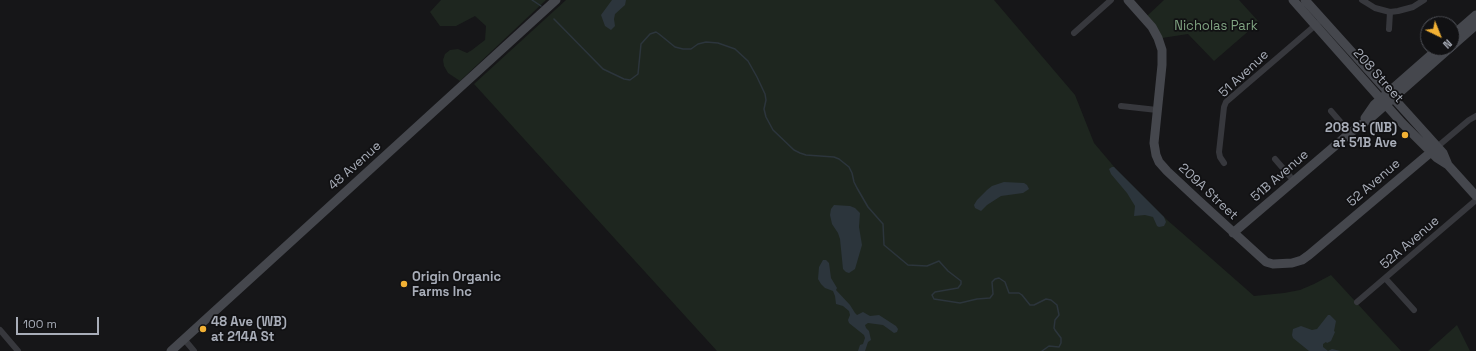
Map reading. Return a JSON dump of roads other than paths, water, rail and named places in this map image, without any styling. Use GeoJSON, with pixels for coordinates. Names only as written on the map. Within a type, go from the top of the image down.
{"type":"FeatureCollection","features":[{"type":"Feature","properties":{"kind":"street","name":"48 Avenue"},"geometry":{"type":"LineString","coordinates":[[171,351],[556,0]]}},
{"type":"Feature","properties":{"kind":"street"},"geometry":{"type":"LineString","coordinates":[[1074,33],[1111,0]]}},
{"type":"Feature","properties":{"kind":"street","name":"209A Street"},"geometry":{"type":"LineString","coordinates":[[1128,0],[1152,27],[1160,45],[1162,65],[1156,110],[1154,143],[1159,162],[1233,233],[1266,262],[1285,264]]}},
{"type":"Feature","properties":{"kind":"street","name":"208 Street"},"geometry":{"type":"LineString","coordinates":[[1293,0],[1319,22],[1387,99],[1434,149],[1436,158],[1448,165],[1476,196]]}},
{"type":"Feature","properties":{"kind":"street","name":"208 Street"},"geometry":{"type":"LineString","coordinates":[[1305,0],[1319,22]]}},
{"type":"Feature","properties":{"kind":"street"},"geometry":{"type":"LineString","coordinates":[[1362,0],[1375,8],[1390,12],[1398,12],[1413,7],[1424,0]]}},
{"type":"Feature","properties":{"kind":"street"},"geometry":{"type":"LineString","coordinates":[[1389,29],[1390,12]]}},
{"type":"Feature","properties":{"kind":"street"},"geometry":{"type":"LineString","coordinates":[[1460,29],[1476,15]]}},
{"type":"Feature","properties":{"kind":"street","name":"51 Avenue"},"geometry":{"type":"LineString","coordinates":[[1224,163],[1219,152],[1224,107],[1226,102],[1319,22]]}},
{"type":"Feature","properties":{"kind":"street"},"geometry":{"type":"LineString","coordinates":[[1460,39],[1476,25]]}},
{"type":"Feature","properties":{"kind":"street","name":"51B Avenue"},"geometry":{"type":"LineString","coordinates":[[1233,233],[1372,116],[1430,56]]}},
{"type":"Feature","properties":{"kind":"street","name":"51B Avenue"},"geometry":{"type":"LineString","coordinates":[[1387,99],[1440,56]]}},
{"type":"Feature","properties":{"kind":"street"},"geometry":{"type":"LineString","coordinates":[[1121,106],[1156,110]]}},
{"type":"Feature","properties":{"kind":"street"},"geometry":{"type":"LineString","coordinates":[[1331,111],[1350,133]]}},
{"type":"Feature","properties":{"kind":"street","name":"52 Avenue"},"geometry":{"type":"LineString","coordinates":[[1285,264],[1302,260],[1309,255],[1434,149],[1476,116]]}},
{"type":"Feature","properties":{"kind":"street"},"geometry":{"type":"LineString","coordinates":[[1275,158],[1294,181]]}},
{"type":"Feature","properties":{"kind":"street","name":"52A Avenue"},"geometry":{"type":"LineString","coordinates":[[1357,302],[1476,200]]}},
{"type":"Feature","properties":{"kind":"street"},"geometry":{"type":"LineString","coordinates":[[1385,278],[1414,310]]}},
{"type":"Feature","properties":{"kind":"street"},"geometry":{"type":"LineString","coordinates":[[0,330],[18,351]]}},
{"type":"Feature","properties":{"kind":"street"},"geometry":{"type":"LineString","coordinates":[[184,339],[194,351]]}},
{"type":"Feature","properties":{"kind":"waterway"},"geometry":{"type":"LineString","coordinates":[[532,0],[541,6]]}},
{"type":"Feature","properties":{"kind":"waterway"},"geometry":{"type":"LineString","coordinates":[[554,19],[603,69],[624,79],[630,80],[638,74],[641,44],[650,34],[656,32],[675,47],[683,49],[691,49],[698,44],[706,42],[718,43],[735,49],[748,61],[765,94],[766,100],[764,109],[766,117],[773,130],[794,150],[800,153],[806,155],[834,157],[849,167],[854,182],[868,207],[883,224],[884,245],[908,265],[927,266],[939,261],[948,271],[961,281],[958,288],[935,292],[932,295],[934,299],[960,303],[990,298],[993,294],[992,282],[999,278],[1005,282],[1009,293],[1019,293],[1030,305],[1034,305],[1046,299],[1051,300],[1057,305],[1059,315],[1055,320],[1054,328],[1061,338],[1061,343],[1059,347],[1049,346],[1042,351]]}},
{"type":"Feature","properties":{"kind":"place","name":"208 St (NB) at 51B Ave"},"geometry":{"type":"Point","coordinates":[1405,135]}},
{"type":"Feature","properties":{"kind":"place","name":"Origin Organic Farms Inc"},"geometry":{"type":"Point","coordinates":[404,284]}},
{"type":"Feature","properties":{"kind":"place","name":"48 Ave (WB) at 214A St"},"geometry":{"type":"Point","coordinates":[203,329]}},
{"type":"Feature","properties":{"kind":"park label","name":"Nicholas Park"},"geometry":{"type":"Point","coordinates":[1216,26]}}]}
